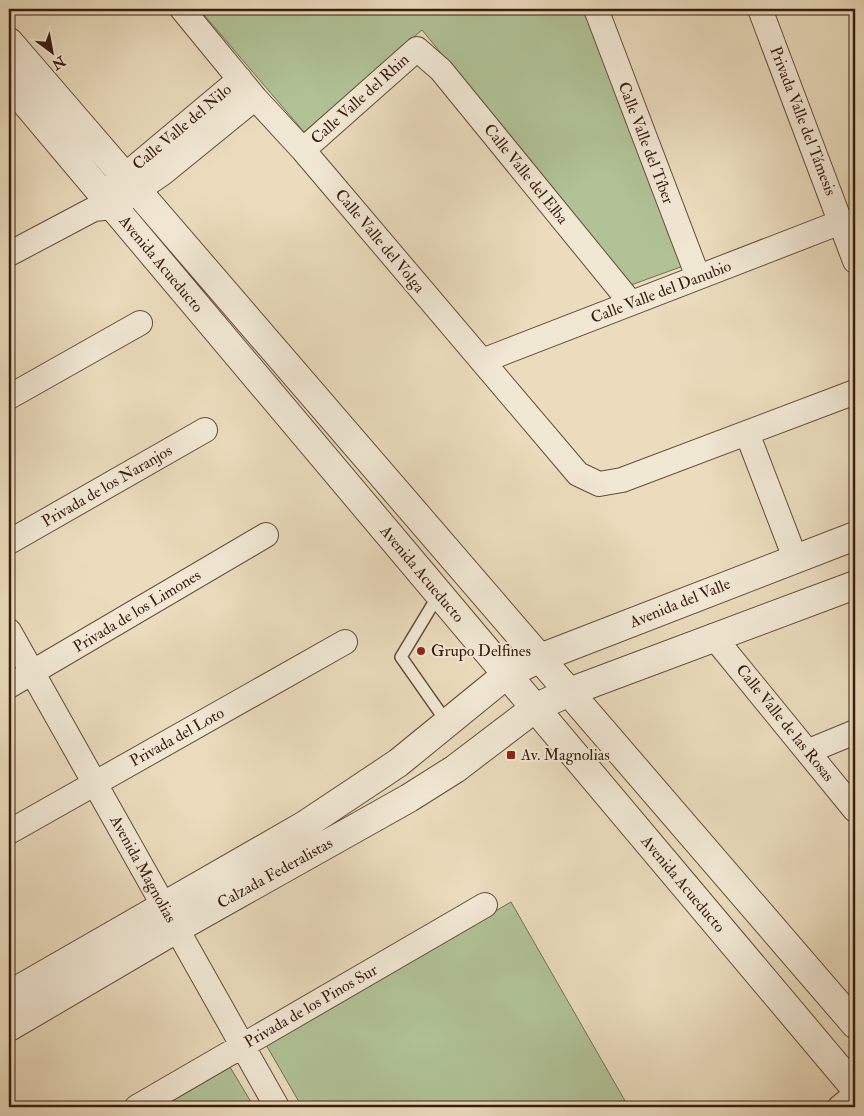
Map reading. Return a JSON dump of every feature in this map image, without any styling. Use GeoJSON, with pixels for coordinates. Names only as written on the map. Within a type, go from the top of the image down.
{"type":"FeatureCollection","features":[{"type":"Feature","properties":{"kind":"street","name":"Calle Valle del Volga"},"geometry":{"type":"LineString","coordinates":[[182,9],[578,474],[599,484],[622,480],[747,433]]}},
{"type":"Feature","properties":{"kind":"street","name":"Calle Valle del Tíber"},"geometry":{"type":"LineString","coordinates":[[596,9],[698,277]]}},
{"type":"Feature","properties":{"kind":"street","name":"Privada Valle del Támesis"},"geometry":{"type":"LineString","coordinates":[[760,9],[855,262]]}},
{"type":"Feature","properties":{"kind":"street","name":"Avenida Acueducto"},"geometry":{"type":"LineString","coordinates":[[9,42],[855,1024]]}},
{"type":"Feature","properties":{"kind":"street","name":"Calle Valle del Rhin"},"geometry":{"type":"LineString","coordinates":[[303,150],[417,49]]}},
{"type":"Feature","properties":{"kind":"street","name":"Calle Valle del Elba"},"geometry":{"type":"LineString","coordinates":[[417,49],[441,70],[631,303]]}},
{"type":"Feature","properties":{"kind":"street","name":"Calle Valle del Nilo"},"geometry":{"type":"LineString","coordinates":[[131,183],[240,79]]}},
{"type":"Feature","properties":{"kind":"street","name":"Avenida Acueducto"},"geometry":{"type":"LineString","coordinates":[[9,83],[103,203],[439,594],[855,1088]]}},
{"type":"Feature","properties":{"kind":"street","name":"Calle Valle del Nilo"},"geometry":{"type":"LineString","coordinates":[[131,183],[163,173],[256,98]]}},
{"type":"Feature","properties":{"kind":"street"},"geometry":{"type":"LineString","coordinates":[[9,254],[103,203],[131,183]]}},
{"type":"Feature","properties":{"kind":"street","name":"Calle Valle del Danubio"},"geometry":{"type":"LineString","coordinates":[[482,361],[840,222]]}},
{"type":"Feature","properties":{"kind":"street"},"geometry":{"type":"LineString","coordinates":[[9,397],[140,323]]}},
{"type":"Feature","properties":{"kind":"street"},"geometry":{"type":"LineString","coordinates":[[795,558],[747,433],[855,392]]}},
{"type":"Feature","properties":{"kind":"street","name":"Privada de los Naranjos"},"geometry":{"type":"LineString","coordinates":[[9,542],[205,430]]}},
{"type":"Feature","properties":{"kind":"street","name":"Privada de los Limones"},"geometry":{"type":"LineString","coordinates":[[9,686],[266,535]]}},
{"type":"Feature","properties":{"kind":"street","name":"Avenida del Valle"},"geometry":{"type":"LineString","coordinates":[[506,675],[540,658],[855,536]]}},
{"type":"Feature","properties":{"kind":"street"},"geometry":{"type":"LineString","coordinates":[[535,708],[569,692],[713,636],[855,585]]}},
{"type":"Feature","properties":{"kind":"street","name":"Avenida Magnolias"},"geometry":{"type":"LineString","coordinates":[[9,631],[277,1107]]}},
{"type":"Feature","properties":{"kind":"street","name":"Calle Valle de las Rosas"},"geometry":{"type":"LineString","coordinates":[[713,636],[809,751],[855,810]]}},
{"type":"Feature","properties":{"kind":"street","name":"Privada del Loto"},"geometry":{"type":"LineString","coordinates":[[9,832],[345,642]]}},
{"type":"Feature","properties":{"kind":"street","name":"Calzada Federalistas"},"geometry":{"type":"LineString","coordinates":[[9,1027],[305,825],[398,764],[506,675]]}},
{"type":"Feature","properties":{"kind":"street","name":"Calzada Federalistas"},"geometry":{"type":"LineString","coordinates":[[9,995],[319,848],[455,769],[535,708]]}},
{"type":"Feature","properties":{"kind":"street"},"geometry":{"type":"LineString","coordinates":[[440,731],[455,769]]}},
{"type":"Feature","properties":{"kind":"street"},"geometry":{"type":"LineString","coordinates":[[809,751],[855,732]]}},
{"type":"Feature","properties":{"kind":"street"},"geometry":{"type":"LineString","coordinates":[[305,825],[319,848]]}},
{"type":"Feature","properties":{"kind":"street","name":"Privada de los Pinos Sur"},"geometry":{"type":"LineString","coordinates":[[137,1107],[485,905]]}},
{"type":"Feature","properties":{"kind":"street"},"geometry":{"type":"LineString","coordinates":[[840,1107],[855,1095]]}},
{"type":"Feature","properties":{"kind":"lane"},"geometry":{"type":"LineString","coordinates":[[439,594],[401,657],[440,731]]}},
{"type":"Feature","properties":{"kind":"green space"},"geometry":{"type":"Polygon","coordinates":[[[199,9],[587,9],[686,265],[631,285],[422,30],[304,132],[199,9]]]}},
{"type":"Feature","properties":{"kind":"green space"},"geometry":{"type":"Polygon","coordinates":[[[511,902],[628,1106],[302,1107],[265,1043],[511,902]]]}},
{"type":"Feature","properties":{"kind":"green space"},"geometry":{"type":"Polygon","coordinates":[[[230,1067],[254,1107],[162,1107],[230,1067]]]}},
{"type":"Feature","properties":{"kind":"place","name":"Grupo Delfines"},"geometry":{"type":"Point","coordinates":[421,651]}},
{"type":"Feature","properties":{"kind":"place","name":"Av. Magnolias"},"geometry":{"type":"Point","coordinates":[511,755]}}]}
